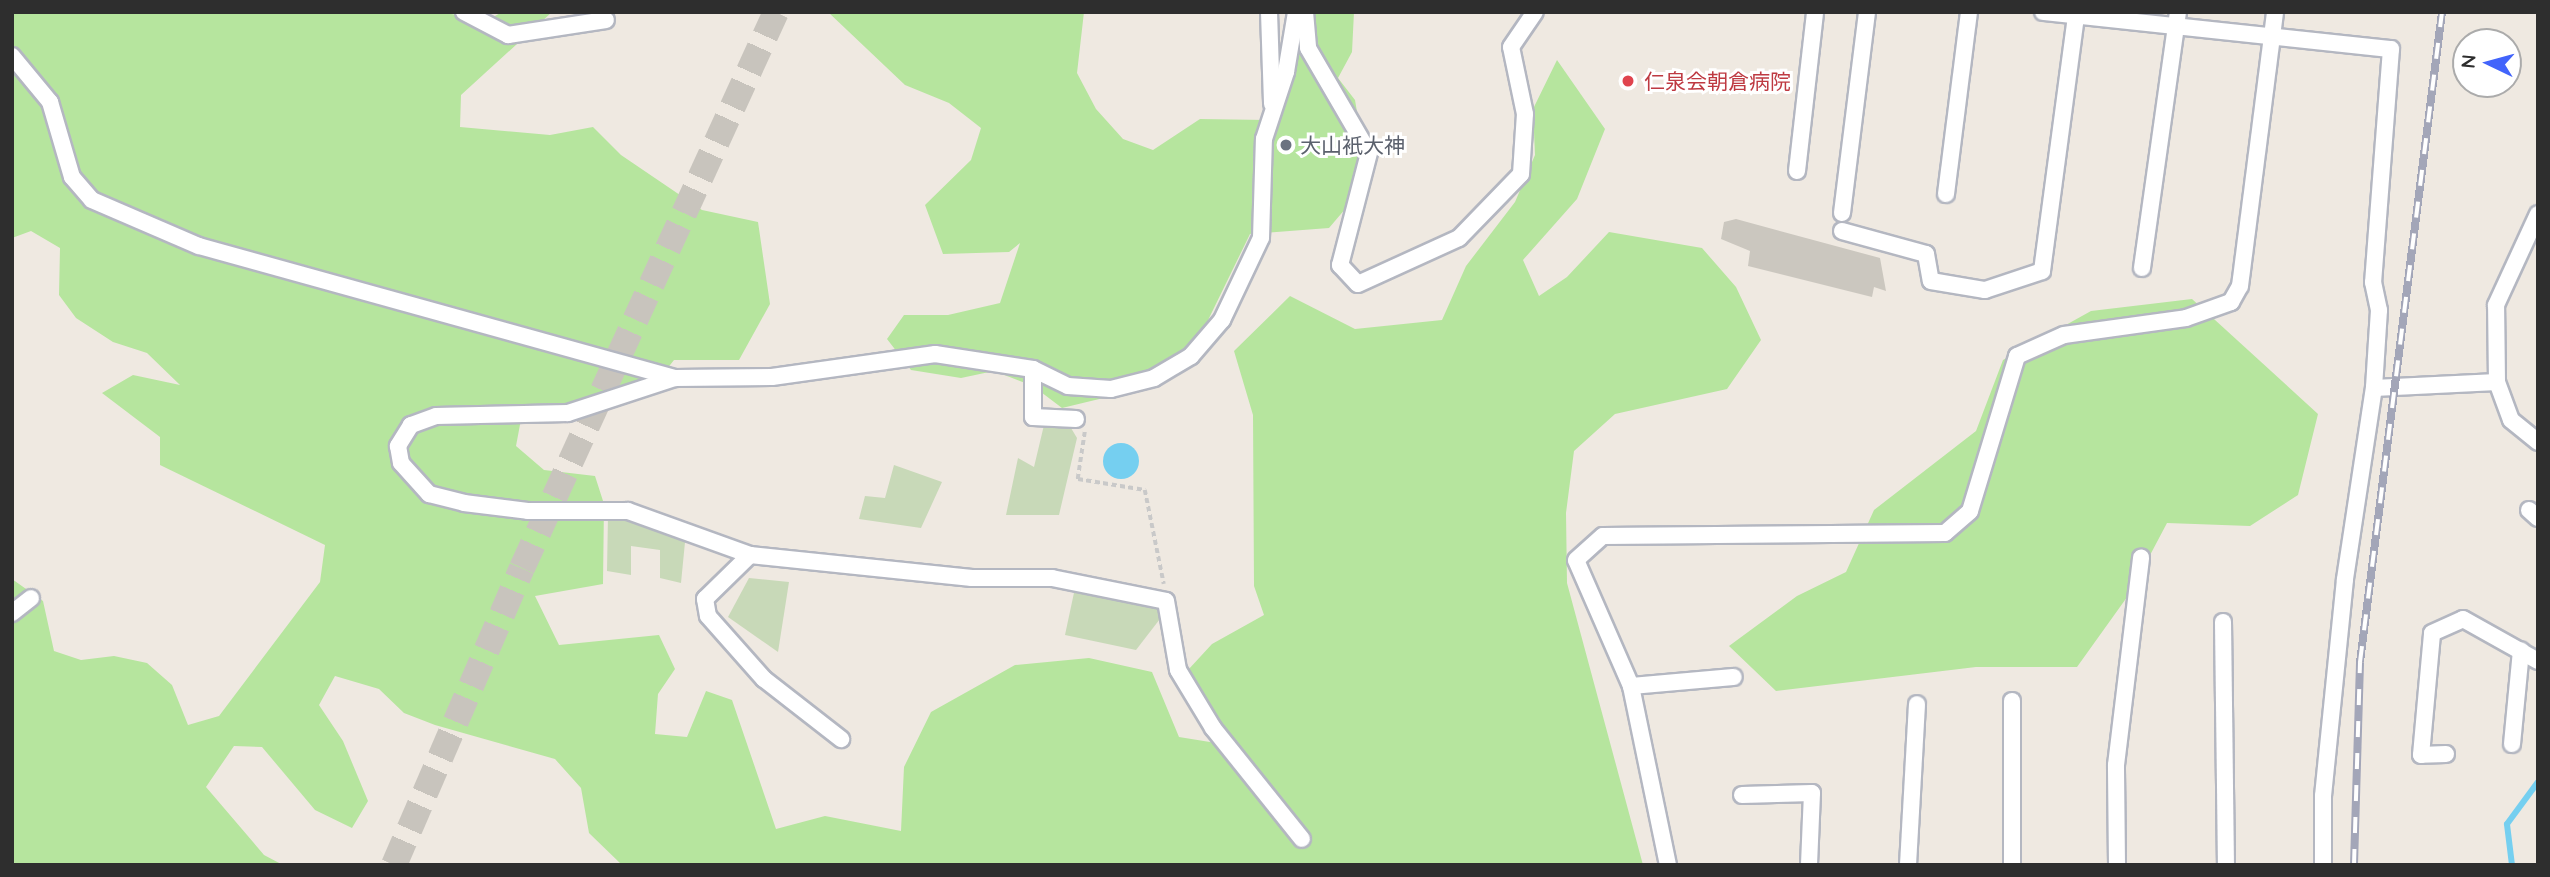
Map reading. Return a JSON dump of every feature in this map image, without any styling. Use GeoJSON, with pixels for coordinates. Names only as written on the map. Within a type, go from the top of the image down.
{"type":"FeatureCollection","features":[{"type":"Feature","properties":{"kind":"street"},"geometry":{"type":"LineString","coordinates":[[464,12],[508,35],[606,20]]}},
{"type":"Feature","properties":{"kind":"street"},"geometry":{"type":"LineString","coordinates":[[1269,12],[1272,114]]}},
{"type":"Feature","properties":{"kind":"street"},"geometry":{"type":"LineString","coordinates":[[12,56],[50,102],[72,177],[92,200],[199,246],[675,378],[772,377],[935,354],[1033,369],[1068,386],[1111,389],[1154,378],[1191,356],[1222,320],[1261,238],[1264,139],[1296,12]]}},
{"type":"Feature","properties":{"kind":"street"},"geometry":{"type":"LineString","coordinates":[[1305,12],[1308,48],[1369,153],[1340,265],[1358,284],[1460,238],[1521,174],[1525,114],[1511,47],[1535,12]]}},
{"type":"Feature","properties":{"kind":"street"},"geometry":{"type":"LineString","coordinates":[[1797,171],[1815,12]]}},
{"type":"Feature","properties":{"kind":"street"},"geometry":{"type":"LineString","coordinates":[[1842,213],[1867,12]]}},
{"type":"Feature","properties":{"kind":"street"},"geometry":{"type":"LineString","coordinates":[[1945,194],[1969,12]]}},
{"type":"Feature","properties":{"kind":"street"},"geometry":{"type":"LineString","coordinates":[[2043,12],[2076,16],[2178,19],[2273,35],[2391,49],[2373,282],[2379,310],[2374,388],[2344,592],[2323,796],[2323,865]]}},
{"type":"Feature","properties":{"kind":"street"},"geometry":{"type":"LineString","coordinates":[[1668,865],[1630,686],[1620,654],[1589,603],[1576,560],[1596,540],[1945,533],[1970,511],[2017,356],[2064,335],[2186,318],[2231,302],[2240,286],[2275,12]]}},
{"type":"Feature","properties":{"kind":"street"},"geometry":{"type":"LineString","coordinates":[[1842,231],[1926,254],[1931,281],[1986,290],[2042,271],[2076,16]]}},
{"type":"Feature","properties":{"kind":"street"},"geometry":{"type":"LineString","coordinates":[[2142,268],[2178,19]]}},
{"type":"Feature","properties":{"kind":"street"},"geometry":{"type":"LineString","coordinates":[[2538,214],[2496,305],[2497,382],[2511,420],[2538,442]]}},
{"type":"Feature","properties":{"kind":"street"},"geometry":{"type":"LineString","coordinates":[[1033,369],[1033,417],[1076,419]]}},
{"type":"Feature","properties":{"kind":"street"},"geometry":{"type":"LineString","coordinates":[[675,378],[568,413],[436,416],[411,425],[398,446],[401,463],[429,494],[528,512],[628,511],[750,555],[972,578],[1052,578],[1166,601],[1178,670],[1213,728],[1302,839]]}},
{"type":"Feature","properties":{"kind":"street"},"geometry":{"type":"LineString","coordinates":[[2374,388],[2497,382]]}},
{"type":"Feature","properties":{"kind":"street"},"geometry":{"type":"LineString","coordinates":[[750,555],[705,599],[708,616],[764,679],[841,739]]}},
{"type":"Feature","properties":{"kind":"street"},"geometry":{"type":"LineString","coordinates":[[2117,865],[2116,765],[2141,558]]}},
{"type":"Feature","properties":{"kind":"street"},"geometry":{"type":"LineString","coordinates":[[12,613],[31,598]]}},
{"type":"Feature","properties":{"kind":"street"},"geometry":{"type":"LineString","coordinates":[[2446,754],[2421,755],[2432,633],[2463,619],[2538,660]]}},
{"type":"Feature","properties":{"kind":"street"},"geometry":{"type":"LineString","coordinates":[[2222,622],[2226,865]]}},
{"type":"Feature","properties":{"kind":"street"},"geometry":{"type":"LineString","coordinates":[[2512,744],[2521,650]]}},
{"type":"Feature","properties":{"kind":"street"},"geometry":{"type":"LineString","coordinates":[[1630,686],[1734,677]]}},
{"type":"Feature","properties":{"kind":"street"},"geometry":{"type":"LineString","coordinates":[[2011,701],[2012,865]]}},
{"type":"Feature","properties":{"kind":"street"},"geometry":{"type":"LineString","coordinates":[[1908,865],[1917,704]]}},
{"type":"Feature","properties":{"kind":"street"},"geometry":{"type":"LineString","coordinates":[[1742,795],[1812,793],[1810,865]]}},
{"type":"Feature","properties":{"kind":"path"},"geometry":{"type":"LineString","coordinates":[[1076,419],[1086,434],[1078,479],[1145,490],[1166,601]]}},
{"type":"Feature","properties":{"kind":"green space"},"geometry":{"type":"Polygon","coordinates":[[[12,12],[439,12],[488,20],[502,12],[552,12],[461,95],[460,127],[550,135],[593,127],[621,155],[702,210],[758,222],[770,304],[739,360],[674,360],[648,393],[615,407],[522,414],[516,446],[544,470],[595,476],[604,504],[603,584],[535,596],[559,645],[659,635],[675,669],[658,694],[655,734],[687,737],[706,691],[732,700],[776,829],[825,816],[901,831],[904,767],[931,712],[1015,665],[1089,658],[1152,672],[1179,737],[1216,743],[1224,731],[1188,670],[1212,644],[1264,615],[1254,586],[1253,415],[1234,351],[1290,296],[1355,329],[1442,320],[1466,266],[1515,202],[1535,155],[1533,109],[1557,60],[1605,129],[1577,199],[1523,260],[1539,296],[1567,277],[1609,232],[1702,248],[1736,287],[1761,340],[1727,389],[1615,414],[1574,451],[1566,513],[1567,583],[1643,865],[622,865],[589,833],[581,788],[555,759],[435,725],[404,713],[379,689],[335,676],[319,705],[343,741],[368,801],[352,828],[315,810],[262,747],[234,746],[206,787],[264,855],[283,865],[12,865],[12,579],[43,601],[54,651],[81,660],[114,656],[147,663],[172,685],[188,725],[219,716],[320,582],[325,545],[160,465],[160,437],[102,393],[133,375],[180,385],[147,353],[113,342],[76,318],[59,295],[60,248],[31,231],[12,238],[12,12]]]}},
{"type":"Feature","properties":{"kind":"green space"},"geometry":{"type":"Polygon","coordinates":[[[828,12],[1084,12],[1077,73],[1096,109],[1123,139],[1153,150],[1200,119],[1266,120],[1282,70],[1286,12],[1354,12],[1352,52],[1338,78],[1355,100],[1364,153],[1352,201],[1329,228],[1250,234],[1194,349],[1149,387],[1062,408],[1033,386],[994,371],[961,378],[911,370],[887,339],[904,315],[948,315],[1000,303],[1020,243],[1009,252],[943,254],[925,205],[971,160],[981,128],[949,103],[905,85],[828,12]]]}},
{"type":"Feature","properties":{"kind":"green space"},"geometry":{"type":"Polygon","coordinates":[[[2192,299],[2318,414],[2298,495],[2250,526],[2167,523],[2130,593],[2077,667],[1976,667],[1776,691],[1729,646],[1797,596],[1846,572],[1874,510],[1976,431],[2003,360],[2091,311],[2192,299]]]}},
{"type":"Feature","properties":{"kind":"green space"},"geometry":{"type":"Polygon","coordinates":[[[1044,425],[1071,428],[1077,438],[1059,515],[1006,515],[1018,458],[1034,467],[1044,425]]]}},
{"type":"Feature","properties":{"kind":"green space"},"geometry":{"type":"Polygon","coordinates":[[[894,465],[942,482],[921,528],[859,519],[865,496],[885,498],[894,465]]]}},
{"type":"Feature","properties":{"kind":"green space"},"geometry":{"type":"Polygon","coordinates":[[[629,514],[686,532],[681,583],[660,578],[660,550],[631,546],[631,575],[607,571],[608,515],[629,514]]]}},
{"type":"Feature","properties":{"kind":"green space"},"geometry":{"type":"Polygon","coordinates":[[[749,578],[789,582],[778,652],[728,617],[749,578]]]}},
{"type":"Feature","properties":{"kind":"green space"},"geometry":{"type":"Polygon","coordinates":[[[1075,588],[1163,605],[1163,615],[1136,650],[1065,635],[1075,588]]]}},
{"type":"Feature","properties":{"kind":"water"},"geometry":{"type":"Polygon","coordinates":[[[1121,443],[1134,448],[1139,461],[1134,474],[1121,479],[1108,474],[1103,461],[1108,448],[1121,443]]]}},
{"type":"Feature","properties":{"kind":"building"},"geometry":{"type":"Polygon","coordinates":[[[1736,219],[1880,258],[1886,291],[1874,287],[1872,297],[1748,266],[1750,251],[1721,239],[1724,222],[1736,219]]]}},
{"type":"Feature","properties":{"kind":"waterway"},"geometry":{"type":"LineString","coordinates":[[2512,865],[2507,824],[2538,782]]}},
{"type":"Feature","properties":{"kind":"tunnel"},"geometry":{"type":"LineString","coordinates":[[394,865],[522,568],[776,12]]}},
{"type":"Feature","properties":{"kind":"railway"},"geometry":{"type":"LineString","coordinates":[[2354,865],[2360,662],[2442,12]]}},
{"type":"Feature","properties":{"kind":"place","name":"仁泉会朝倉病院"},"geometry":{"type":"Point","coordinates":[1628,81]}},
{"type":"Feature","properties":{"kind":"place","name":"大山衹大神"},"geometry":{"type":"Point","coordinates":[1286,145]}}]}
